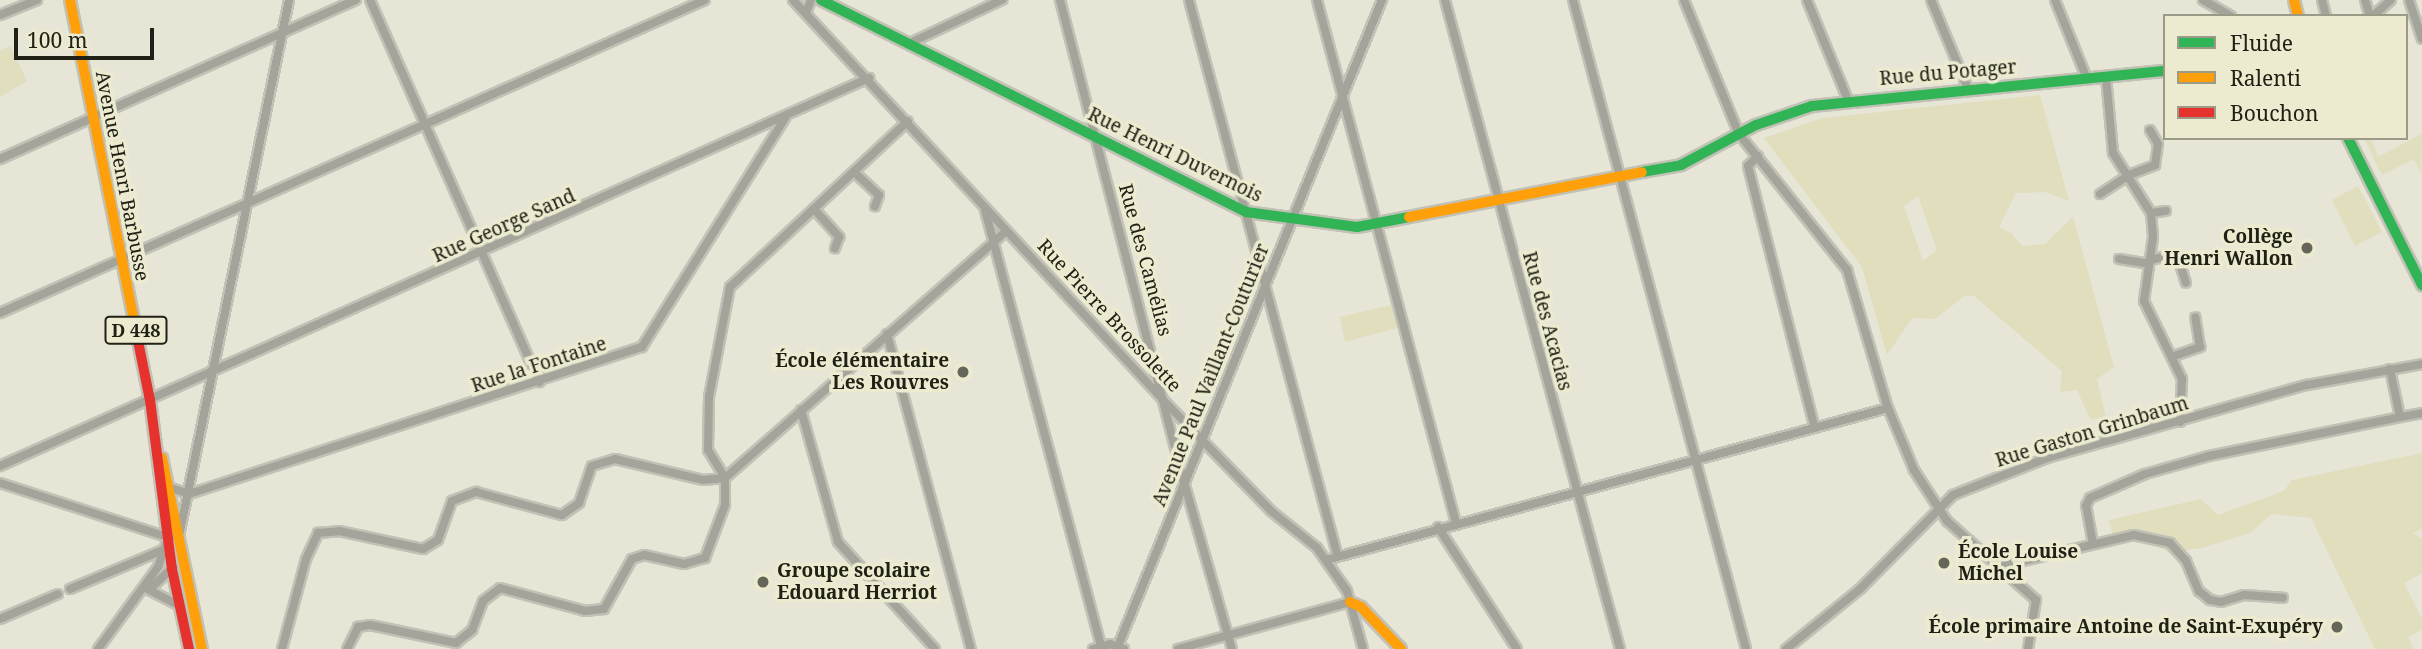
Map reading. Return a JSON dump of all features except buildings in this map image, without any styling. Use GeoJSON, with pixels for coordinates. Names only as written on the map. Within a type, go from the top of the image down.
{"type":"FeatureCollection","features":[{"type":"Feature","properties":{"kind":"street"},"geometry":{"type":"LineString","coordinates":[[0,15],[37,0]]}},
{"type":"Feature","properties":{"kind":"street","name":"Avenue Henri Barbusse"},"geometry":{"type":"LineString","coordinates":[[69,0],[150,400],[172,569],[190,649]]}},
{"type":"Feature","properties":{"kind":"street"},"geometry":{"type":"LineString","coordinates":[[180,531],[289,0]]}},
{"type":"Feature","properties":{"kind":"street"},"geometry":{"type":"LineString","coordinates":[[0,159],[356,0]]}},
{"type":"Feature","properties":{"kind":"street"},"geometry":{"type":"LineString","coordinates":[[370,0],[539,382]]}},
{"type":"Feature","properties":{"kind":"street"},"geometry":{"type":"LineString","coordinates":[[0,313],[705,0]]}},
{"type":"Feature","properties":{"kind":"street","name":"Rue Pierre Brossolette"},"geometry":{"type":"LineString","coordinates":[[793,0],[869,78],[1006,231],[1167,404],[1271,511],[1326,560],[1350,602],[1361,607],[1401,649]]}},
{"type":"Feature","properties":{"kind":"street"},"geometry":{"type":"LineString","coordinates":[[806,13],[811,0]]}},
{"type":"Feature","properties":{"kind":"street","name":"Rue Henri Duvernois"},"geometry":{"type":"LineString","coordinates":[[821,0],[1096,134],[1246,212],[1291,220],[1357,227],[1377,225],[1681,165],[1739,134]]}},
{"type":"Feature","properties":{"kind":"street"},"geometry":{"type":"LineString","coordinates":[[910,43],[1002,0]]}},
{"type":"Feature","properties":{"kind":"street","name":"Rue des Camélias"},"geometry":{"type":"LineString","coordinates":[[1060,0],[1167,404],[1184,482],[1232,649]]}},
{"type":"Feature","properties":{"kind":"street"},"geometry":{"type":"LineString","coordinates":[[1189,0],[1336,554]]}},
{"type":"Feature","properties":{"kind":"street"},"geometry":{"type":"LineString","coordinates":[[1317,0],[1456,523]]}},
{"type":"Feature","properties":{"kind":"street","name":"Avenue Paul Vaillant-Couturier"},"geometry":{"type":"LineString","coordinates":[[1121,647],[1184,482],[1382,0]]}},
{"type":"Feature","properties":{"kind":"street","name":"Rue des Acacias"},"geometry":{"type":"LineString","coordinates":[[1445,0],[1620,649]]}},
{"type":"Feature","properties":{"kind":"street"},"geometry":{"type":"LineString","coordinates":[[1573,0],[1746,649]]}},
{"type":"Feature","properties":{"kind":"street"},"geometry":{"type":"LineString","coordinates":[[1684,0],[1739,134],[1847,270],[1888,408],[1914,470],[1947,521],[2036,600],[2028,649]]}},
{"type":"Feature","properties":{"kind":"street"},"geometry":{"type":"LineString","coordinates":[[1807,0],[1848,100]]}},
{"type":"Feature","properties":{"kind":"street"},"geometry":{"type":"LineString","coordinates":[[1931,0],[1968,89]]}},
{"type":"Feature","properties":{"kind":"street"},"geometry":{"type":"LineString","coordinates":[[2054,0],[2087,79]]}},
{"type":"Feature","properties":{"kind":"street"},"geometry":{"type":"LineString","coordinates":[[2203,0],[2228,14]]}},
{"type":"Feature","properties":{"kind":"street"},"geometry":{"type":"LineString","coordinates":[[2374,14],[2391,0]]}},
{"type":"Feature","properties":{"kind":"street"},"geometry":{"type":"LineString","coordinates":[[2409,0],[2422,39]]}},
{"type":"Feature","properties":{"kind":"street","name":"Rue du Potager"},"geometry":{"type":"LineString","coordinates":[[1739,134],[1784,114],[1848,100],[2163,71]]}},
{"type":"Feature","properties":{"kind":"street"},"geometry":{"type":"LineString","coordinates":[[2106,77],[2110,143],[2151,213],[2150,262],[2144,300],[2157,332],[2174,356],[2182,379],[2180,422]]}},
{"type":"Feature","properties":{"kind":"street","name":"Rue George Sand"},"geometry":{"type":"LineString","coordinates":[[0,466],[785,118],[869,78]]}},
{"type":"Feature","properties":{"kind":"street","name":"Rue la Fontaine"},"geometry":{"type":"LineString","coordinates":[[188,494],[632,351],[649,340],[785,118]]}},
{"type":"Feature","properties":{"kind":"street"},"geometry":{"type":"LineString","coordinates":[[347,649],[358,627],[369,625],[456,643],[472,630],[483,601],[500,588],[584,611],[604,609],[632,559],[644,555],[684,564],[705,558],[725,505],[725,478],[708,450],[709,411],[730,287],[908,121]]}},
{"type":"Feature","properties":{"kind":"street"},"geometry":{"type":"LineString","coordinates":[[2100,194],[2129,175],[2155,165],[2158,144],[2150,130]]}},
{"type":"Feature","properties":{"kind":"street"},"geometry":{"type":"LineString","coordinates":[[2349,140],[2422,285]]}},
{"type":"Feature","properties":{"kind":"street"},"geometry":{"type":"LineString","coordinates":[[1758,156],[1748,166],[1815,428]]}},
{"type":"Feature","properties":{"kind":"street"},"geometry":{"type":"LineString","coordinates":[[854,172],[879,195],[875,206]]}},
{"type":"Feature","properties":{"kind":"street"},"geometry":{"type":"LineString","coordinates":[[985,207],[1097,647],[1121,647]]}},
{"type":"Feature","properties":{"kind":"street"},"geometry":{"type":"LineString","coordinates":[[814,209],[839,237],[835,248]]}},
{"type":"Feature","properties":{"kind":"street"},"geometry":{"type":"LineString","coordinates":[[2151,213],[2166,211]]}},
{"type":"Feature","properties":{"kind":"street"},"geometry":{"type":"LineString","coordinates":[[282,649],[312,537],[318,533],[332,530],[424,549],[438,540],[452,501],[476,492],[562,514],[579,503],[592,466],[615,459],[703,480],[725,478],[1006,231]]}},
{"type":"Feature","properties":{"kind":"street"},"geometry":{"type":"LineString","coordinates":[[2119,259],[2150,262],[2177,254],[2186,284]]}},
{"type":"Feature","properties":{"kind":"street"},"geometry":{"type":"LineString","coordinates":[[2174,356],[2202,352],[2195,317]]}},
{"type":"Feature","properties":{"kind":"street"},"geometry":{"type":"LineString","coordinates":[[887,334],[971,649]]}},
{"type":"Feature","properties":{"kind":"street"},"geometry":{"type":"LineString","coordinates":[[1147,382],[1156,375],[1152,349]]}},
{"type":"Feature","properties":{"kind":"street","name":"Rue Gaston Grinbaum"},"geometry":{"type":"LineString","coordinates":[[1786,649],[1860,589],[1953,495],[1996,476],[2307,384],[2422,364]]}},
{"type":"Feature","properties":{"kind":"street"},"geometry":{"type":"LineString","coordinates":[[2390,369],[2400,417]]}},
{"type":"Feature","properties":{"kind":"street"},"geometry":{"type":"LineString","coordinates":[[1326,560],[1336,554],[1888,408]]}},
{"type":"Feature","properties":{"kind":"street"},"geometry":{"type":"LineString","coordinates":[[801,410],[838,542],[935,649]]}},
{"type":"Feature","properties":{"kind":"street"},"geometry":{"type":"LineString","coordinates":[[2093,544],[2086,506],[2090,498],[2145,474],[2234,450],[2422,413]]}},
{"type":"Feature","properties":{"kind":"street","name":"Avenue Henri Barbusse"},"geometry":{"type":"LineString","coordinates":[[157,441],[172,488],[202,649]]}},
{"type":"Feature","properties":{"kind":"street"},"geometry":{"type":"LineString","coordinates":[[0,483],[167,536],[183,551],[172,569],[146,590]]}},
{"type":"Feature","properties":{"kind":"street"},"geometry":{"type":"LineString","coordinates":[[172,488],[188,494]]}},
{"type":"Feature","properties":{"kind":"street"},"geometry":{"type":"LineString","coordinates":[[98,649],[146,590],[158,567],[176,510],[188,494]]}},
{"type":"Feature","properties":{"kind":"street"},"geometry":{"type":"LineString","coordinates":[[1438,527],[1517,649]]}},
{"type":"Feature","properties":{"kind":"street"},"geometry":{"type":"LineString","coordinates":[[1997,567],[2133,535],[2170,542],[2186,561],[2199,591],[2210,600],[2221,602],[2245,595],[2283,598]]}},
{"type":"Feature","properties":{"kind":"street"},"geometry":{"type":"LineString","coordinates":[[70,589],[164,549]]}},
{"type":"Feature","properties":{"kind":"street"},"geometry":{"type":"LineString","coordinates":[[158,567],[172,569]]}},
{"type":"Feature","properties":{"kind":"street"},"geometry":{"type":"LineString","coordinates":[[172,569],[196,618]]}},
{"type":"Feature","properties":{"kind":"street"},"geometry":{"type":"LineString","coordinates":[[146,590],[179,605]]}},
{"type":"Feature","properties":{"kind":"street"},"geometry":{"type":"LineString","coordinates":[[0,620],[58,594]]}},
{"type":"Feature","properties":{"kind":"street"},"geometry":{"type":"LineString","coordinates":[[1178,649],[1350,602],[1363,649]]}},
{"type":"Feature","properties":{"kind":"shaded area"},"geometry":{"type":"Polygon","coordinates":[[[10,46],[27,81],[0,97],[0,51],[10,46]]]}},
{"type":"Feature","properties":{"kind":"shaded area"},"geometry":{"type":"Polygon","coordinates":[[[2040,95],[2069,201],[2045,192],[2016,193],[1999,227],[2012,234],[2022,246],[2045,244],[2073,217],[2114,367],[2097,379],[2106,418],[2090,419],[2077,390],[2060,392],[2062,371],[1974,296],[1966,295],[1935,319],[1912,318],[1887,355],[1862,267],[1764,138],[1823,118],[2040,95]],[[1918,196],[1904,206],[1923,261],[1937,250],[1918,196]]]}},
{"type":"Feature","properties":{"kind":"shaded area"},"geometry":{"type":"Polygon","coordinates":[[[2422,134],[2421,173],[2414,159],[2382,175],[2365,140],[2372,140],[2378,157],[2422,134]]]}},
{"type":"Feature","properties":{"kind":"shaded area"},"geometry":{"type":"Polygon","coordinates":[[[2358,186],[2382,232],[2355,246],[2332,200],[2358,186]]]}},
{"type":"Feature","properties":{"kind":"shaded area"},"geometry":{"type":"Polygon","coordinates":[[[1391,305],[1397,328],[1345,342],[1340,317],[1391,305]]]}},
{"type":"Feature","properties":{"kind":"shaded area"},"geometry":{"type":"Polygon","coordinates":[[[2422,453],[2422,529],[2413,533],[2422,539],[2422,573],[2404,583],[2422,619],[2422,630],[2408,637],[2414,649],[2375,649],[2311,518],[2272,514],[2250,533],[2202,548],[2169,552],[2145,542],[2114,542],[2109,520],[2201,499],[2218,515],[2284,491],[2292,480],[2422,453]]]}},
{"type":"Feature","properties":{"kind":"traffic: fast"},"geometry":{"type":"LineString","coordinates":[[821,0],[1246,212],[1357,227],[1409,217]]}},
{"type":"Feature","properties":{"kind":"traffic: fast"},"geometry":{"type":"LineString","coordinates":[[1642,172],[1681,165],[1756,125],[1812,106],[2163,71]]}},
{"type":"Feature","properties":{"kind":"traffic: fast"},"geometry":{"type":"LineString","coordinates":[[2349,140],[2422,285]]}},
{"type":"Feature","properties":{"kind":"traffic: slow"},"geometry":{"type":"LineString","coordinates":[[70,0],[134,321]]}},
{"type":"Feature","properties":{"kind":"traffic: slow"},"geometry":{"type":"LineString","coordinates":[[2294,0],[2298,14]]}},
{"type":"Feature","properties":{"kind":"traffic: slow"},"geometry":{"type":"LineString","coordinates":[[1409,217],[1642,172]]}},
{"type":"Feature","properties":{"kind":"traffic: slow"},"geometry":{"type":"LineString","coordinates":[[162,458],[202,649]]}},
{"type":"Feature","properties":{"kind":"traffic: slow"},"geometry":{"type":"LineString","coordinates":[[1350,602],[1361,607],[1401,649]]}},
{"type":"Feature","properties":{"kind":"traffic: jam"},"geometry":{"type":"LineString","coordinates":[[134,321],[150,400],[172,569],[189,649]]}},
{"type":"Feature","properties":{"kind":"place","name":"Collège Henri Wallon"},"geometry":{"type":"Point","coordinates":[2307,248]}},
{"type":"Feature","properties":{"kind":"place","name":"École élémentaire Les Rouvres"},"geometry":{"type":"Point","coordinates":[963,372]}},
{"type":"Feature","properties":{"kind":"place","name":"École Louise Michel"},"geometry":{"type":"Point","coordinates":[1944,563]}},
{"type":"Feature","properties":{"kind":"place","name":"Groupe scolaire Edouard Herriot"},"geometry":{"type":"Point","coordinates":[763,582]}},
{"type":"Feature","properties":{"kind":"place","name":"École primaire Antoine de Saint-Exupéry"},"geometry":{"type":"Point","coordinates":[2337,627]}}]}
